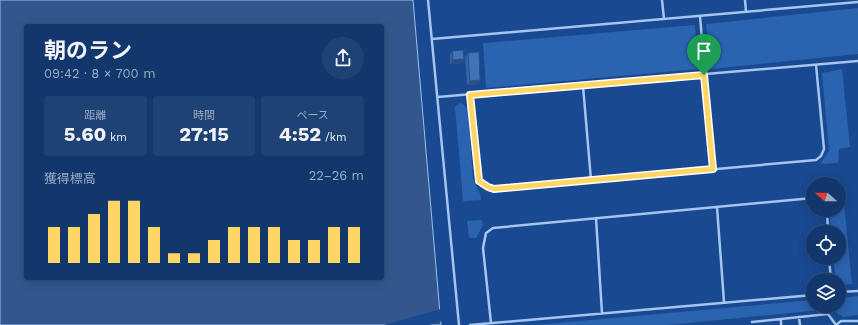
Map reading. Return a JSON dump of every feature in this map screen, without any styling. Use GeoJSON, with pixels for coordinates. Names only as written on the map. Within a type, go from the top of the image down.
{"type":"FeatureCollection","features":[{"type":"Feature","properties":{"kind":"lane"},"geometry":{"type":"LineString","coordinates":[[428,0],[459,325]]}},
{"type":"Feature","properties":{"kind":"lane"},"geometry":{"type":"LineString","coordinates":[[662,0],[664,19]]}},
{"type":"Feature","properties":{"kind":"lane"},"geometry":{"type":"LineString","coordinates":[[745,0],[746,12]]}},
{"type":"Feature","properties":{"kind":"lane"},"geometry":{"type":"LineString","coordinates":[[432,39],[858,2]]}},
{"type":"Feature","properties":{"kind":"lane"},"geometry":{"type":"LineString","coordinates":[[700,16],[713,169]]}},
{"type":"Feature","properties":{"kind":"lane"},"geometry":{"type":"LineString","coordinates":[[438,97],[583,86],[858,61]]}},
{"type":"Feature","properties":{"kind":"lane"},"geometry":{"type":"LineString","coordinates":[[470,95],[477,174],[483,184],[494,189],[816,160],[821,156],[824,149],[816,64]]}},
{"type":"Feature","properties":{"kind":"lane"},"geometry":{"type":"LineString","coordinates":[[583,86],[591,180]]}},
{"type":"Feature","properties":{"kind":"lane"},"geometry":{"type":"LineString","coordinates":[[491,323],[483,248],[486,233],[493,228],[500,226],[806,199]]}},
{"type":"Feature","properties":{"kind":"lane"},"geometry":{"type":"LineString","coordinates":[[717,207],[724,302]]}},
{"type":"Feature","properties":{"kind":"lane"},"geometry":{"type":"LineString","coordinates":[[596,218],[602,313]]}},
{"type":"Feature","properties":{"kind":"lane"},"geometry":{"type":"LineString","coordinates":[[846,292],[858,291]]}},
{"type":"Feature","properties":{"kind":"lane"},"geometry":{"type":"LineString","coordinates":[[470,325],[806,296]]}},
{"type":"Feature","properties":{"kind":"lane"},"geometry":{"type":"LineString","coordinates":[[752,322],[828,314],[836,325],[841,321],[858,321]]}},
{"type":"Feature","properties":{"kind":"lane"},"geometry":{"type":"LineString","coordinates":[[799,317],[800,325]]}},
{"type":"Feature","properties":{"kind":"lane"},"geometry":{"type":"LineString","coordinates":[[781,319],[781,325]]}},
{"type":"Feature","properties":{"kind":"shaded area"},"geometry":{"type":"Polygon","coordinates":[[[0,0],[413,0],[441,325],[0,325],[0,0]]]}},
{"type":"Feature","properties":{"kind":"shaded area"},"geometry":{"type":"Polygon","coordinates":[[[858,8],[858,54],[711,69],[706,24],[858,8]]]}},
{"type":"Feature","properties":{"kind":"shaded area"},"geometry":{"type":"Polygon","coordinates":[[[695,25],[698,69],[486,88],[483,43],[695,25]]]}},
{"type":"Feature","properties":{"kind":"shaded area"},"geometry":{"type":"Polygon","coordinates":[[[842,69],[850,147],[839,149],[838,163],[820,164],[829,151],[822,73],[842,69]]]}},
{"type":"Feature","properties":{"kind":"shaded area"},"geometry":{"type":"Polygon","coordinates":[[[460,103],[468,110],[473,178],[481,200],[463,201],[455,107],[460,103]]]}},
{"type":"Feature","properties":{"kind":"shaded area"},"geometry":{"type":"Polygon","coordinates":[[[830,217],[845,217],[852,284],[846,284],[846,273],[835,273],[834,265],[846,265],[846,225],[830,225],[830,217]]]}},
{"type":"Feature","properties":{"kind":"shaded area"},"geometry":{"type":"Polygon","coordinates":[[[482,220],[483,225],[476,238],[469,238],[467,221],[482,220]]]}},
{"type":"Feature","properties":{"kind":"shaded area"},"geometry":{"type":"Polygon","coordinates":[[[858,296],[858,315],[843,317],[837,313],[846,313],[846,297],[858,296]]]}},
{"type":"Feature","properties":{"kind":"shaded area"},"geometry":{"type":"Polygon","coordinates":[[[806,301],[806,311],[668,325],[535,325],[806,301]]]}},
{"type":"Feature","properties":{"kind":"pier"},"geometry":{"type":"Polygon","coordinates":[[[441,309],[442,321],[429,325],[384,325],[441,309]]]}},
{"type":"Feature","properties":{"kind":"building"},"geometry":{"type":"Polygon","coordinates":[[[463,50],[464,59],[453,60],[452,51],[463,50]]]}},
{"type":"Feature","properties":{"kind":"building"},"geometry":{"type":"Polygon","coordinates":[[[479,52],[480,80],[470,81],[468,53],[479,52]]]}},
{"type":"Feature","properties":{"kind":"route"},"geometry":{"type":"LineString","coordinates":[[704,75],[713,169],[494,189],[479,181],[477,174],[470,95],[704,75]]}}]}
